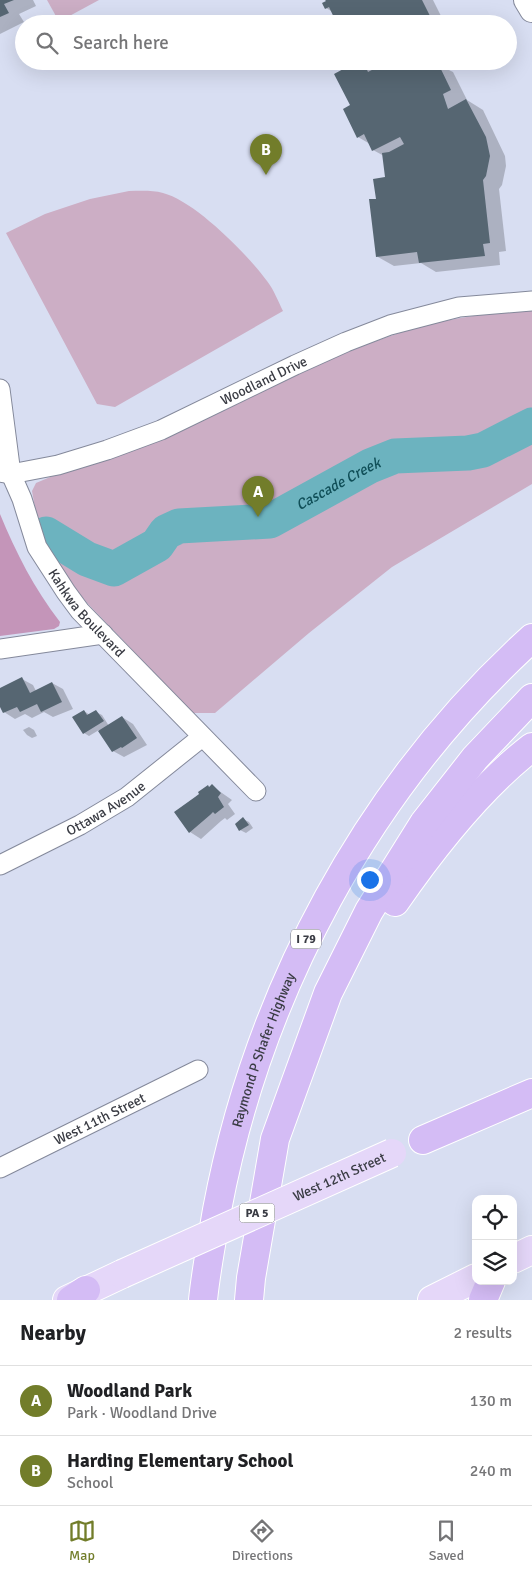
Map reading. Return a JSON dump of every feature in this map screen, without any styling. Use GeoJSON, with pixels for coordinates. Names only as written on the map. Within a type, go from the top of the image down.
{"type":"FeatureCollection","features":[{"type":"Feature","properties":{"kind":"highway","name":"Raymond P Shafer Highway"},"geometry":{"type":"LineString","coordinates":[[203,1300],[223,1177],[243,1099],[293,966],[321,909],[356,849],[392,794],[467,703],[532,638]]}},
{"type":"Feature","properties":{"kind":"highway"},"geometry":{"type":"LineString","coordinates":[[249,1300],[274,1139],[328,993],[369,911],[424,823],[475,758],[532,698]]}},
{"type":"Feature","properties":{"kind":"highway"},"geometry":{"type":"LineString","coordinates":[[292,1090],[366,947],[408,883],[466,811],[532,747]]}},
{"type":"Feature","properties":{"kind":"highway"},"geometry":{"type":"LineString","coordinates":[[423,1140],[532,1093]]}},
{"type":"Feature","properties":{"kind":"highway"},"geometry":{"type":"LineString","coordinates":[[483,1300],[489,1285]]}},
{"type":"Feature","properties":{"kind":"main road","name":"West 12th Street"},"geometry":{"type":"LineString","coordinates":[[75,1297],[122,1274],[392,1153],[532,1101]]}},
{"type":"Feature","properties":{"kind":"main road"},"geometry":{"type":"LineString","coordinates":[[517,1257],[532,1250]]}},
{"type":"Feature","properties":{"kind":"main road"},"geometry":{"type":"LineString","coordinates":[[432,1300],[472,1280]]}},
{"type":"Feature","properties":{"kind":"street"},"geometry":{"type":"LineString","coordinates":[[526,0],[532,10]]}},
{"type":"Feature","properties":{"kind":"street","name":"Woodland Drive"},"geometry":{"type":"LineString","coordinates":[[5,473],[44,468],[91,455],[161,430],[295,365],[390,325],[459,307],[532,301]]}},
{"type":"Feature","properties":{"kind":"street","name":"Kahkwa Boulevard"},"geometry":{"type":"LineString","coordinates":[[0,389],[5,473],[22,499],[38,547],[66,592],[80,611],[202,738],[256,791]]}},
{"type":"Feature","properties":{"kind":"street"},"geometry":{"type":"LineString","coordinates":[[0,649],[103,634]]}},
{"type":"Feature","properties":{"kind":"street","name":"Ottawa Avenue"},"geometry":{"type":"LineString","coordinates":[[0,865],[80,825],[127,797],[202,738]]}},
{"type":"Feature","properties":{"kind":"street","name":"West 11th Street"},"geometry":{"type":"LineString","coordinates":[[0,1168],[198,1070]]}},
{"type":"Feature","properties":{"kind":"shaded area"},"geometry":{"type":"Polygon","coordinates":[[[47,0],[99,0],[71,15],[55,15],[47,0]]]}},
{"type":"Feature","properties":{"kind":"shaded area"},"geometry":{"type":"Polygon","coordinates":[[[129,191],[163,193],[190,206],[220,230],[247,257],[272,288],[283,311],[115,407],[97,404],[6,233],[45,214],[90,199],[129,191]]]}},
{"type":"Feature","properties":{"kind":"shaded area"},"geometry":{"type":"Polygon","coordinates":[[[532,310],[532,484],[392,567],[309,633],[215,713],[193,713],[88,604],[70,583],[52,553],[35,508],[32,491],[36,483],[172,434],[318,365],[378,340],[408,330],[454,319],[532,310]]]}},
{"type":"Feature","properties":{"kind":"shaded area"},"geometry":{"type":"Polygon","coordinates":[[[0,514],[26,570],[60,622],[59,626],[54,629],[0,636],[0,514]]]}},
{"type":"Feature","properties":{"kind":"building"},"geometry":{"type":"Polygon","coordinates":[[[0,0],[14,0],[4,4],[9,13],[0,17],[0,0]]]}},
{"type":"Feature","properties":{"kind":"building"},"geometry":{"type":"Polygon","coordinates":[[[422,0],[430,15],[333,15],[329,7],[325,9],[322,3],[326,1],[422,0]]]}},
{"type":"Feature","properties":{"kind":"building"},"geometry":{"type":"Polygon","coordinates":[[[341,70],[367,70],[368,72],[372,70],[441,70],[451,90],[443,94],[448,109],[466,99],[486,137],[490,156],[486,176],[483,180],[490,243],[483,244],[485,256],[419,263],[417,252],[376,257],[369,199],[376,199],[373,179],[385,177],[382,153],[389,152],[404,144],[400,137],[372,151],[364,134],[357,138],[343,109],[350,105],[334,74],[341,70]]]}},
{"type":"Feature","properties":{"kind":"building"},"geometry":{"type":"Polygon","coordinates":[[[22,677],[30,693],[52,682],[62,702],[41,712],[37,704],[20,712],[17,707],[3,713],[0,707],[0,688],[22,677]]]}},
{"type":"Feature","properties":{"kind":"building"},"geometry":{"type":"Polygon","coordinates":[[[84,710],[87,715],[96,710],[104,721],[83,734],[72,717],[84,710]]]}},
{"type":"Feature","properties":{"kind":"building"},"geometry":{"type":"Polygon","coordinates":[[[122,716],[137,738],[112,752],[98,731],[122,716]]]}},
{"type":"Feature","properties":{"kind":"building"},"geometry":{"type":"Polygon","coordinates":[[[212,784],[221,793],[218,797],[224,807],[215,814],[213,812],[189,833],[174,812],[199,794],[198,792],[212,784]]]}},
{"type":"Feature","properties":{"kind":"building"},"geometry":{"type":"Polygon","coordinates":[[[243,817],[249,825],[239,831],[235,824],[243,817]]]}},
{"type":"Feature","properties":{"kind":"waterway","name":"Cascade Creek"},"geometry":{"type":"LineString","coordinates":[[46,534],[87,559],[114,569],[157,545],[166,532],[179,526],[270,521],[370,466],[395,456],[468,453],[483,450],[532,425]]}},
{"type":"Feature","properties":{"kind":"place","name":"Harding Elementary School"},"geometry":{"type":"Point","coordinates":[266,175]}},
{"type":"Feature","properties":{"kind":"place","name":"Woodland Park"},"geometry":{"type":"Point","coordinates":[258,517]}}]}
